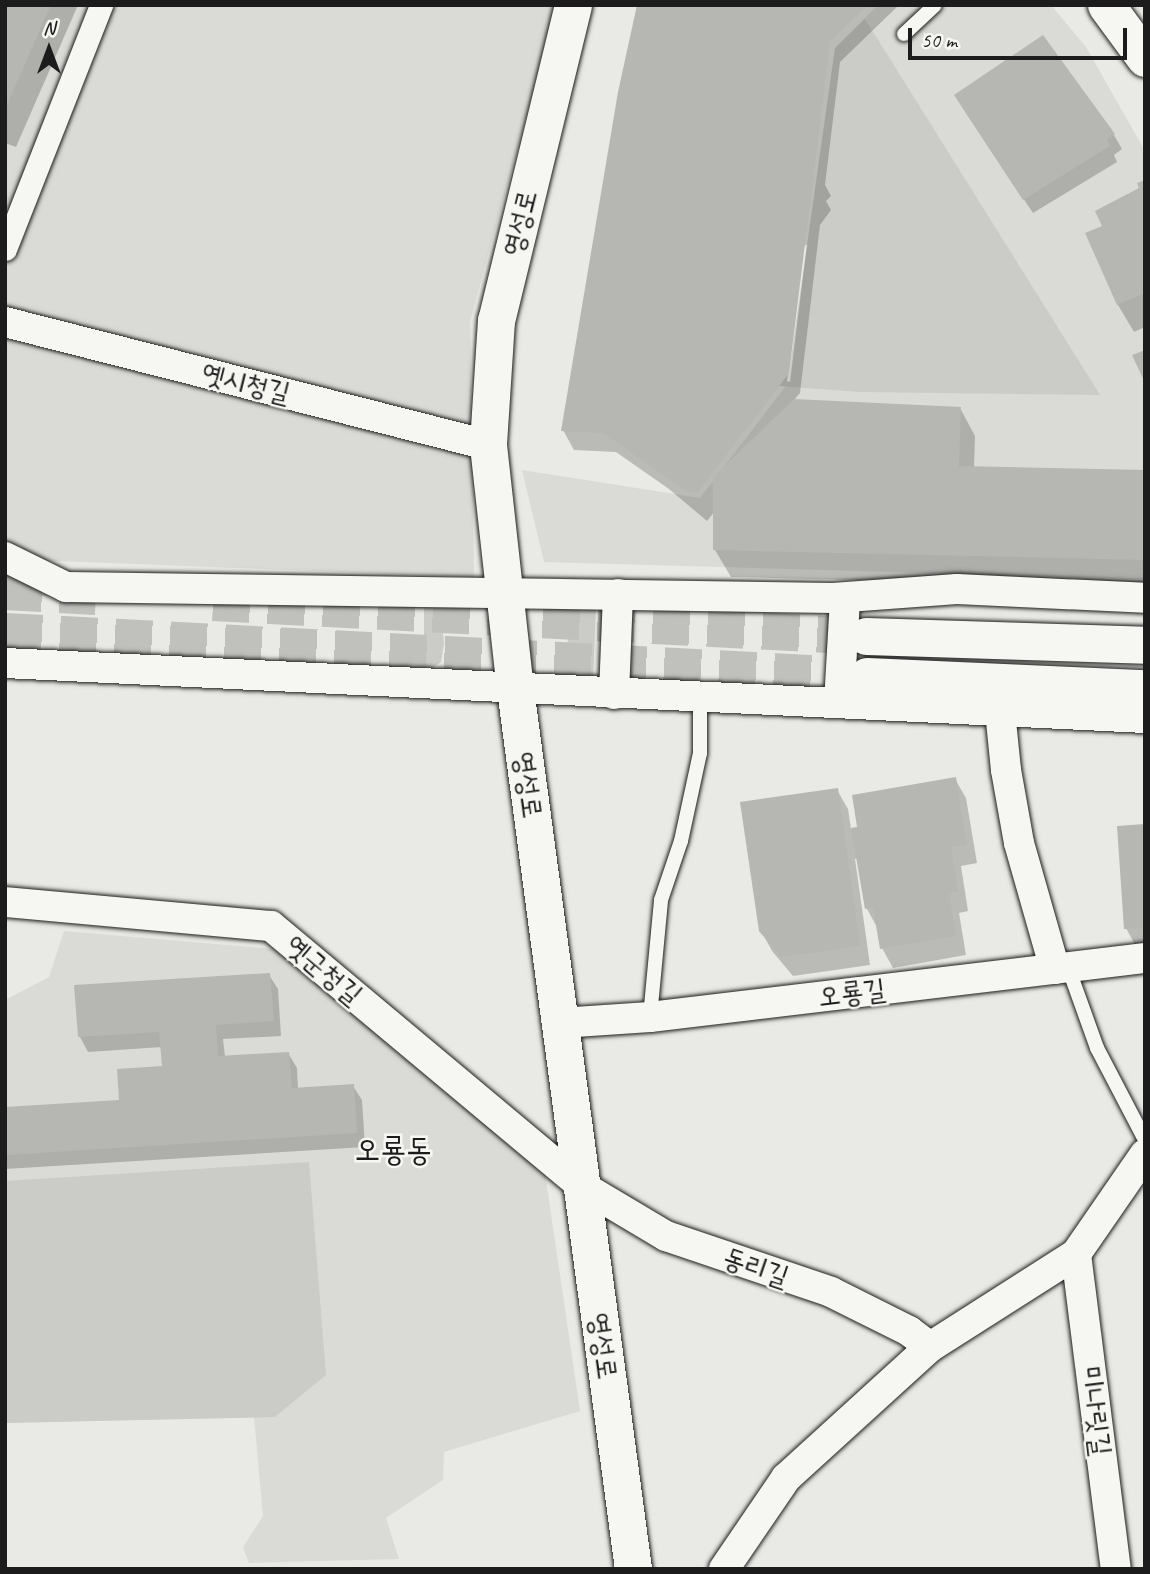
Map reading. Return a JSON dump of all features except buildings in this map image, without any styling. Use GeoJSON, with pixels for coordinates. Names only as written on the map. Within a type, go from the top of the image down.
{"type":"FeatureCollection","features":[{"type":"Feature","properties":{"kind":"street"},"geometry":{"type":"LineString","coordinates":[[5,249],[101,5]]}},
{"type":"Feature","properties":{"kind":"street","name":"영성로"},"geometry":{"type":"LineString","coordinates":[[573,5],[496,320],[488,445],[515,690],[633,1569]]}},
{"type":"Feature","properties":{"kind":"street"},"geometry":{"type":"LineString","coordinates":[[1105,5],[1145,58]]}},
{"type":"Feature","properties":{"kind":"street","name":"옛시청길"},"geometry":{"type":"LineString","coordinates":[[5,322],[488,445]]}},
{"type":"Feature","properties":{"kind":"street"},"geometry":{"type":"LineString","coordinates":[[5,556],[66,587],[839,598],[957,589],[1145,598]]}},
{"type":"Feature","properties":{"kind":"street"},"geometry":{"type":"LineString","coordinates":[[614,694],[618,594]]}},
{"type":"Feature","properties":{"kind":"street"},"geometry":{"type":"LineString","coordinates":[[834,703],[839,598]]}},
{"type":"Feature","properties":{"kind":"street"},"geometry":{"type":"LineString","coordinates":[[866,636],[1145,645]]}},
{"type":"Feature","properties":{"kind":"street"},"geometry":{"type":"LineString","coordinates":[[5,663],[515,690],[1145,718]]}},
{"type":"Feature","properties":{"kind":"street"},"geometry":{"type":"LineString","coordinates":[[867,676],[1145,688]]}},
{"type":"Feature","properties":{"kind":"street"},"geometry":{"type":"LineString","coordinates":[[1000,711],[1006,770],[1020,843],[1062,968]]}},
{"type":"Feature","properties":{"kind":"street","name":"옛군청길"},"geometry":{"type":"LineString","coordinates":[[5,902],[271,926],[582,1186]]}},
{"type":"Feature","properties":{"kind":"street","name":"오룡길"},"geometry":{"type":"LineString","coordinates":[[560,1023],[650,1017],[1145,958]]}},
{"type":"Feature","properties":{"kind":"street"},"geometry":{"type":"LineString","coordinates":[[724,1569],[786,1478],[930,1347],[1076,1254],[1141,1162]]}},
{"type":"Feature","properties":{"kind":"street","name":"동리길"},"geometry":{"type":"LineString","coordinates":[[582,1186],[666,1236],[831,1293],[909,1331],[930,1347]]}},
{"type":"Feature","properties":{"kind":"street","name":"미나릿길"},"geometry":{"type":"LineString","coordinates":[[1076,1254],[1116,1569]]}},
{"type":"Feature","properties":{"kind":"lane"},"geometry":{"type":"LineString","coordinates":[[904,34],[935,5]]}},
{"type":"Feature","properties":{"kind":"lane"},"geometry":{"type":"LineString","coordinates":[[650,1017],[661,900],[681,841],[700,753],[700,697]]}},
{"type":"Feature","properties":{"kind":"lane"},"geometry":{"type":"LineString","coordinates":[[1062,968],[1097,1048],[1145,1140]]}},
{"type":"Feature","properties":{"kind":"shaded area"},"geometry":{"type":"Polygon","coordinates":[[[5,5],[557,5],[470,321],[474,577],[5,559],[5,5]]]}},
{"type":"Feature","properties":{"kind":"shaded area"},"geometry":{"type":"Polygon","coordinates":[[[878,5],[1051,5],[1086,47],[1145,151],[1145,579],[544,562],[522,470],[700,498],[795,374],[835,48],[878,5]]]}},
{"type":"Feature","properties":{"kind":"shaded area"},"geometry":{"type":"Polygon","coordinates":[[[865,19],[1100,395],[860,392],[779,386],[789,372],[835,48],[865,19]]]}},
{"type":"Feature","properties":{"kind":"shaded area"},"geometry":{"type":"Polygon","coordinates":[[[5,576],[48,596],[5,595],[5,576]]]}},
{"type":"Feature","properties":{"kind":"shaded area"},"geometry":{"type":"Polygon","coordinates":[[[424,601],[434,609],[443,632],[444,644],[441,662],[424,674],[424,601]]]}},
{"type":"Feature","properties":{"kind":"shaded area"},"geometry":{"type":"Polygon","coordinates":[[[589,603],[596,603],[593,681],[581,674],[567,645],[573,615],[589,603]]]}},
{"type":"Feature","properties":{"kind":"shaded area"},"geometry":{"type":"Polygon","coordinates":[[[64,931],[273,949],[320,982],[545,1173],[580,1411],[444,1452],[443,1480],[386,1518],[399,1559],[249,1563],[243,1547],[263,1516],[254,1417],[5,1423],[5,1000],[49,977],[64,931]]]}},
{"type":"Feature","properties":{"kind":"shaded area"},"geometry":{"type":"Polygon","coordinates":[[[309,1162],[326,1375],[275,1417],[5,1423],[5,1181],[309,1162]]]}},
{"type":"Feature","properties":{"kind":"tunnel"},"geometry":{"type":"LineString","coordinates":[[5,591],[96,596]]}},
{"type":"Feature","properties":{"kind":"tunnel"},"geometry":{"type":"LineString","coordinates":[[213,602],[866,636]]}},
{"type":"Feature","properties":{"kind":"tunnel"},"geometry":{"type":"LineString","coordinates":[[5,631],[867,676]]}},
{"type":"Feature","properties":{"kind":"district","name":"오룡동"},"geometry":{"type":"Point","coordinates":[393,1150]}}]}
